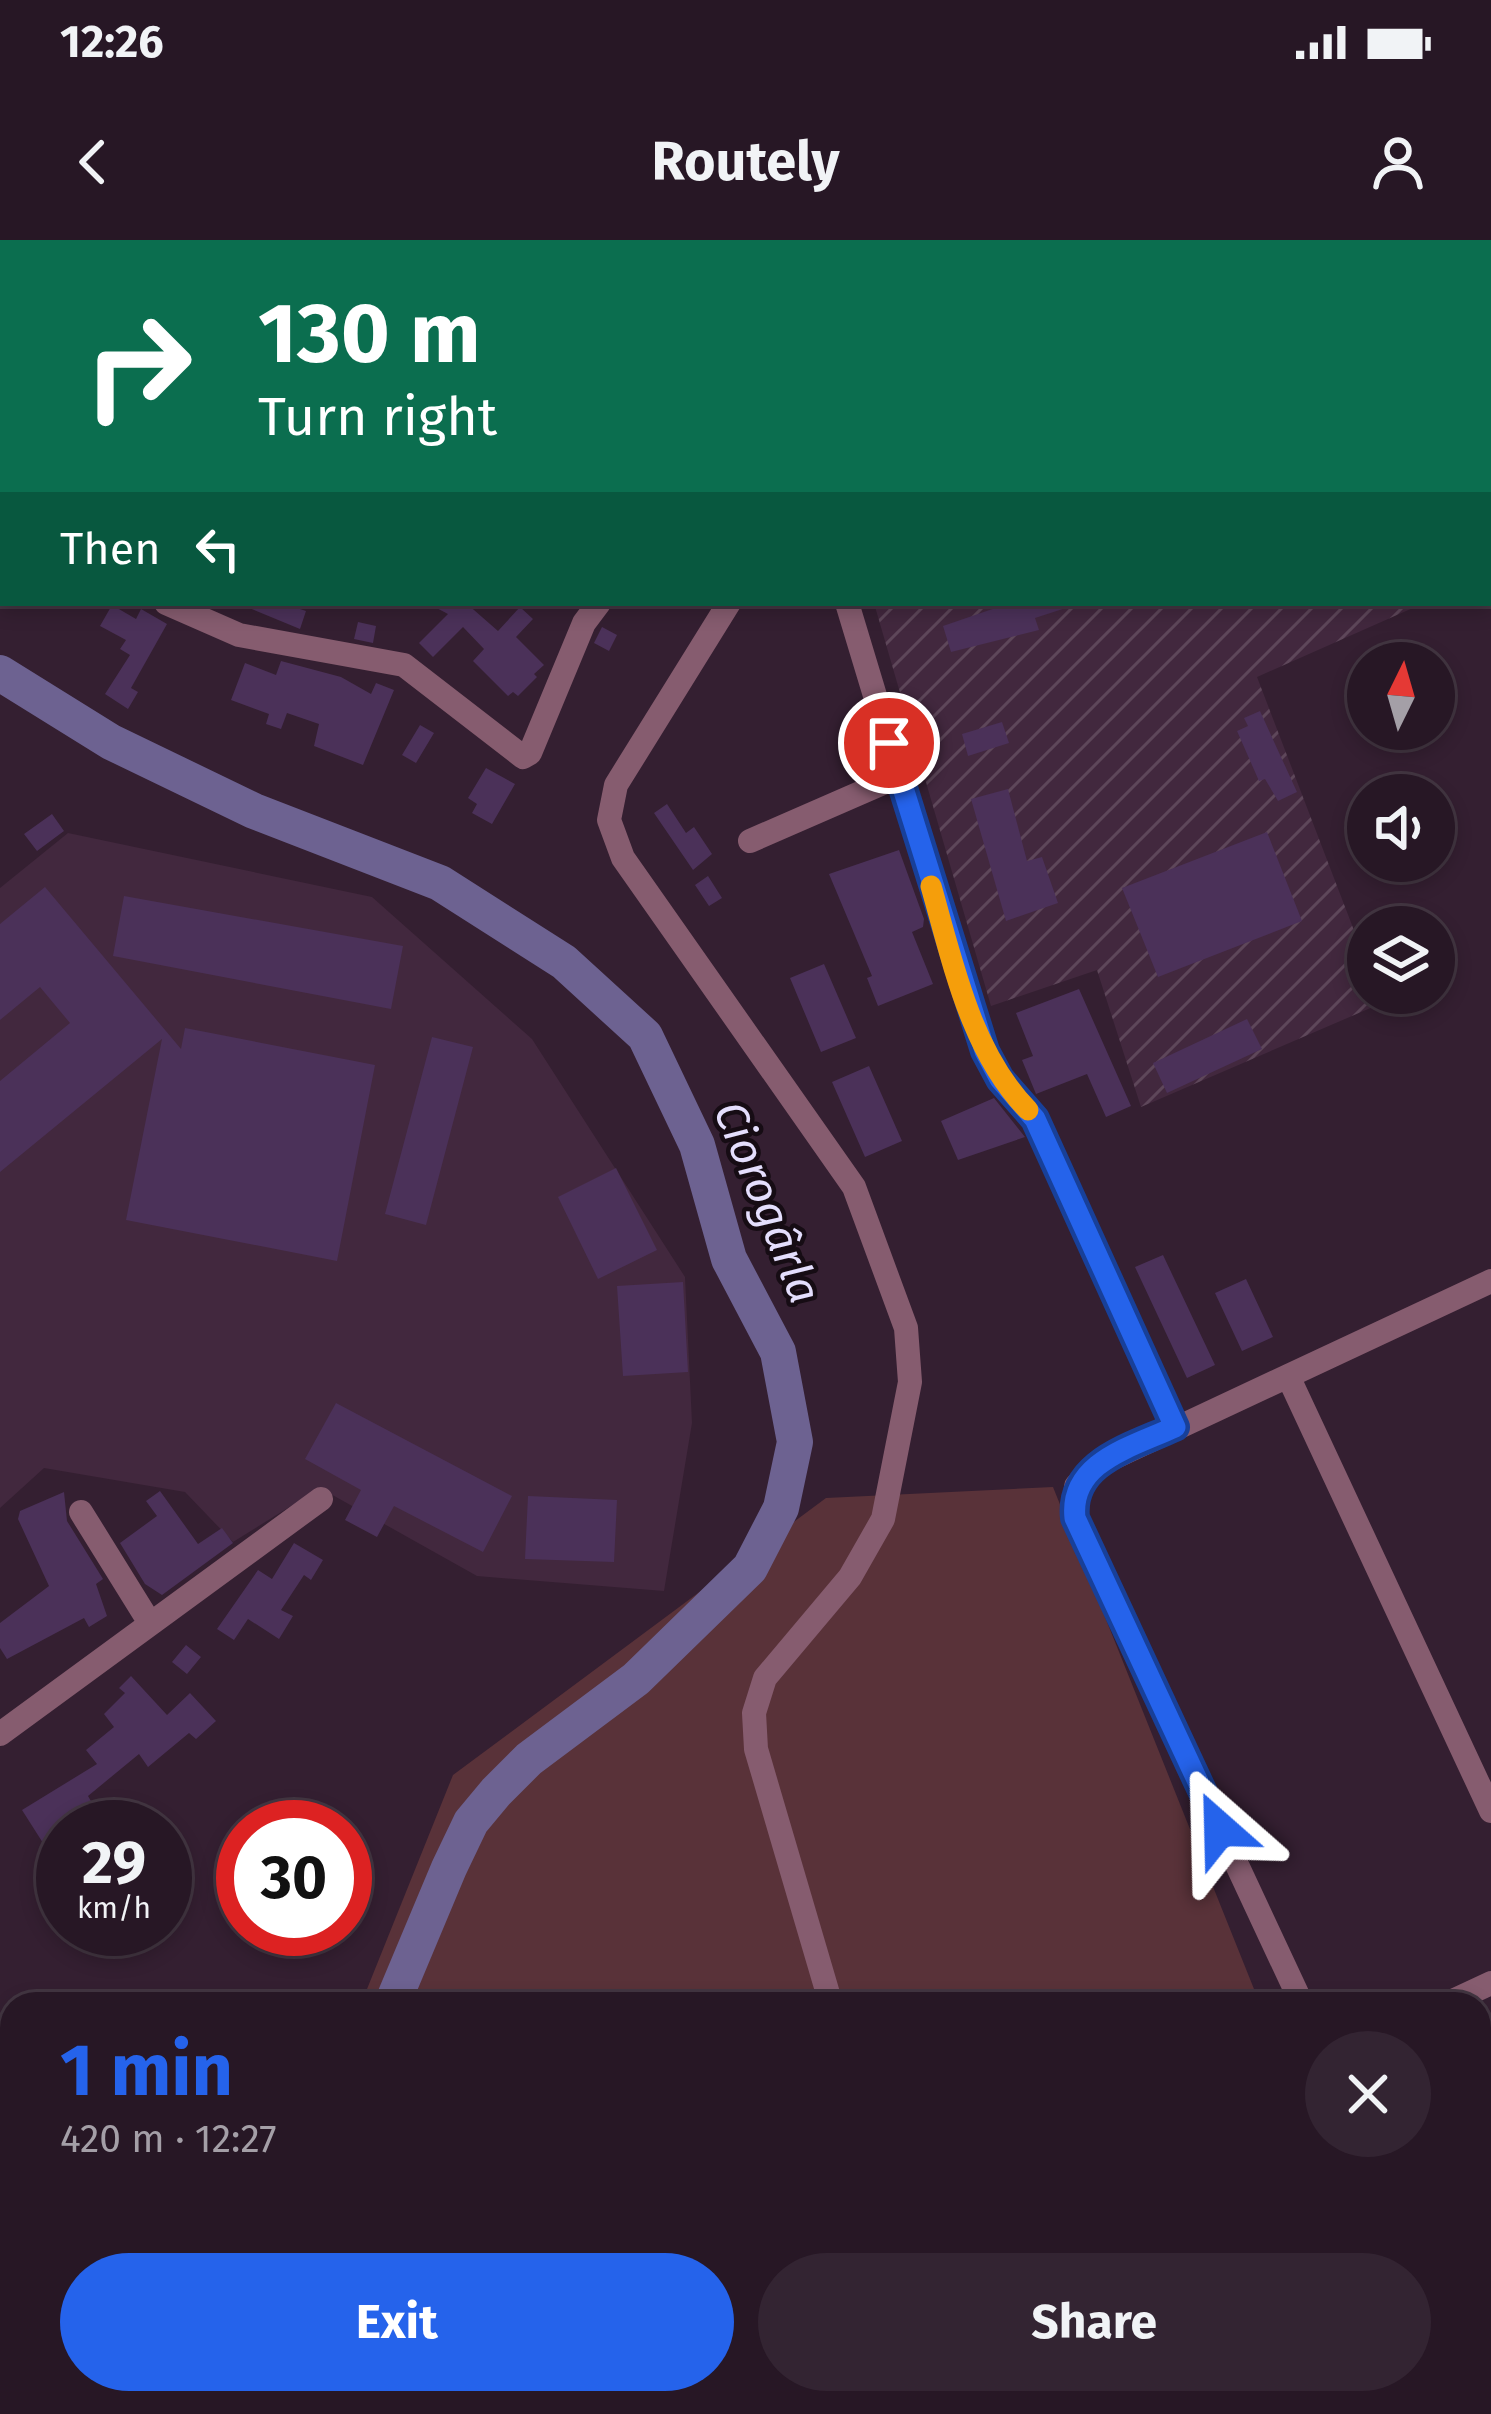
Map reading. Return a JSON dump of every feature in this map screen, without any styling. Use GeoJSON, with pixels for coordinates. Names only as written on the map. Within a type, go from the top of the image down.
{"type":"FeatureCollection","features":[{"type":"Feature","properties":{"kind":"street"},"geometry":{"type":"LineString","coordinates":[[173,606],[238,635],[404,664],[523,757],[530,753],[584,623],[597,606]]}},
{"type":"Feature","properties":{"kind":"street"},"geometry":{"type":"LineString","coordinates":[[727,606],[616,785],[609,820],[623,858],[668,927],[854,1187],[906,1328],[910,1382],[884,1519],[850,1576],[774,1664],[754,1713],[756,1749],[828,1992]]}},
{"type":"Feature","properties":{"kind":"street"},"geometry":{"type":"LineString","coordinates":[[849,606],[985,1051],[1000,1079],[1035,1119],[1175,1427]]}},
{"type":"Feature","properties":{"kind":"street"},"geometry":{"type":"LineString","coordinates":[[750,841],[899,776]]}},
{"type":"Feature","properties":{"kind":"street"},"geometry":{"type":"LineString","coordinates":[[1296,1992],[1075,1518],[1073,1498],[1082,1477],[1175,1427],[1491,1281]]}},
{"type":"Feature","properties":{"kind":"street"},"geometry":{"type":"LineString","coordinates":[[1288,1376],[1491,1810]]}},
{"type":"Feature","properties":{"kind":"street"},"geometry":{"type":"LineString","coordinates":[[0,1734],[148,1620],[320,1498]]}},
{"type":"Feature","properties":{"kind":"street"},"geometry":{"type":"LineString","coordinates":[[81,1512],[148,1620]]}},
{"type":"Feature","properties":{"kind":"shaded area"},"geometry":{"type":"Polygon","coordinates":[[[875,606],[1417,606],[1257,677],[1347,912],[1347,1014],[1357,1014],[1141,1107],[1097,970],[991,1006],[875,606]]]}},
{"type":"Feature","properties":{"kind":"shaded area"},"geometry":{"type":"Polygon","coordinates":[[[68,833],[372,897],[532,1039],[685,1277],[692,1423],[664,1591],[477,1576],[320,1488],[233,1542],[185,1492],[44,1468],[0,1508],[0,888],[68,833]]]}},
{"type":"Feature","properties":{"kind":"shaded area"},"geometry":{"type":"Polygon","coordinates":[[[1053,1487],[1255,1992],[366,1992],[453,1775],[826,1498],[1053,1487]]]}},
{"type":"Feature","properties":{"kind":"building"},"geometry":{"type":"Polygon","coordinates":[[[111,606],[136,619],[141,609],[167,624],[131,688],[138,692],[128,709],[105,694],[130,655],[120,649],[126,640],[100,626],[111,606]]]}},
{"type":"Feature","properties":{"kind":"building"},"geometry":{"type":"Polygon","coordinates":[[[244,606],[291,606],[306,611],[300,629],[244,606]]]}},
{"type":"Feature","properties":{"kind":"building"},"geometry":{"type":"Polygon","coordinates":[[[433,606],[469,606],[498,631],[520,607],[533,619],[516,637],[544,665],[534,674],[537,677],[518,696],[513,692],[508,696],[473,661],[484,649],[463,627],[433,657],[419,643],[448,614],[433,606]]]}},
{"type":"Feature","properties":{"kind":"building"},"geometry":{"type":"Polygon","coordinates":[[[1001,606],[1072,606],[1035,618],[1039,630],[951,652],[943,626],[1001,606]]]}},
{"type":"Feature","properties":{"kind":"building"},"geometry":{"type":"Polygon","coordinates":[[[358,622],[376,626],[373,643],[354,639],[358,622]]]}},
{"type":"Feature","properties":{"kind":"building"},"geometry":{"type":"Polygon","coordinates":[[[602,627],[617,635],[609,651],[594,643],[602,627]]]}},
{"type":"Feature","properties":{"kind":"building"},"geometry":{"type":"Polygon","coordinates":[[[281,661],[341,677],[371,694],[376,683],[394,690],[363,765],[314,746],[319,724],[287,713],[281,729],[266,724],[269,714],[231,700],[245,663],[276,675],[281,661]]]}},
{"type":"Feature","properties":{"kind":"building"},"geometry":{"type":"Polygon","coordinates":[[[1260,711],[1297,792],[1278,801],[1265,779],[1259,781],[1237,731],[1248,726],[1244,718],[1260,711]]]}},
{"type":"Feature","properties":{"kind":"building"},"geometry":{"type":"Polygon","coordinates":[[[1002,722],[1009,743],[968,756],[962,734],[1002,722]]]}},
{"type":"Feature","properties":{"kind":"building"},"geometry":{"type":"Polygon","coordinates":[[[420,725],[434,733],[416,763],[402,755],[420,725]]]}},
{"type":"Feature","properties":{"kind":"building"},"geometry":{"type":"Polygon","coordinates":[[[486,768],[515,784],[492,824],[472,813],[477,804],[468,798],[486,768]]]}},
{"type":"Feature","properties":{"kind":"building"},"geometry":{"type":"Polygon","coordinates":[[[1008,789],[1027,861],[1042,857],[1058,903],[1006,921],[971,799],[1008,789]]]}},
{"type":"Feature","properties":{"kind":"building"},"geometry":{"type":"Polygon","coordinates":[[[667,804],[686,833],[694,827],[712,854],[693,870],[654,813],[667,804]]]}},
{"type":"Feature","properties":{"kind":"building"},"geometry":{"type":"Polygon","coordinates":[[[52,814],[64,831],[37,851],[24,834],[52,814]]]}},
{"type":"Feature","properties":{"kind":"building"},"geometry":{"type":"Polygon","coordinates":[[[1267,832],[1302,921],[1158,977],[1122,888],[1267,832]]]}},
{"type":"Feature","properties":{"kind":"building"},"geometry":{"type":"Polygon","coordinates":[[[899,850],[924,919],[923,927],[912,932],[933,984],[878,1006],[867,978],[872,976],[829,874],[899,850]]]}},
{"type":"Feature","properties":{"kind":"building"},"geometry":{"type":"Polygon","coordinates":[[[708,876],[722,898],[709,906],[695,885],[708,876]]]}},
{"type":"Feature","properties":{"kind":"building"},"geometry":{"type":"Polygon","coordinates":[[[45,887],[181,1049],[185,1028],[375,1065],[337,1261],[126,1220],[162,1039],[0,1172],[0,1081],[70,1023],[40,987],[0,1020],[0,924],[45,887]]]}},
{"type":"Feature","properties":{"kind":"building"},"geometry":{"type":"Polygon","coordinates":[[[124,896],[403,946],[391,1009],[113,956],[124,896]]]}},
{"type":"Feature","properties":{"kind":"building"},"geometry":{"type":"Polygon","coordinates":[[[824,964],[856,1038],[821,1052],[790,978],[824,964]]]}},
{"type":"Feature","properties":{"kind":"building"},"geometry":{"type":"Polygon","coordinates":[[[1079,989],[1131,1106],[1106,1117],[1087,1074],[1036,1094],[1022,1060],[1033,1056],[1016,1013],[1079,989]]]}},
{"type":"Feature","properties":{"kind":"building"},"geometry":{"type":"Polygon","coordinates":[[[1247,1019],[1262,1049],[1167,1093],[1153,1063],[1247,1019]]]}},
{"type":"Feature","properties":{"kind":"building"},"geometry":{"type":"Polygon","coordinates":[[[432,1037],[473,1047],[426,1225],[385,1214],[432,1037]]]}},
{"type":"Feature","properties":{"kind":"building"},"geometry":{"type":"Polygon","coordinates":[[[869,1066],[902,1141],[865,1157],[832,1082],[869,1066]]]}},
{"type":"Feature","properties":{"kind":"building"},"geometry":{"type":"Polygon","coordinates":[[[994,1098],[1025,1137],[958,1160],[941,1121],[994,1098]]]}},
{"type":"Feature","properties":{"kind":"building"},"geometry":{"type":"Polygon","coordinates":[[[616,1168],[657,1250],[598,1279],[558,1197],[616,1168]]]}},
{"type":"Feature","properties":{"kind":"building"},"geometry":{"type":"Polygon","coordinates":[[[1163,1255],[1215,1365],[1187,1378],[1135,1267],[1163,1255]]]}},
{"type":"Feature","properties":{"kind":"building"},"geometry":{"type":"Polygon","coordinates":[[[1246,1279],[1273,1337],[1242,1351],[1215,1293],[1246,1279]]]}},
{"type":"Feature","properties":{"kind":"building"},"geometry":{"type":"Polygon","coordinates":[[[683,1282],[688,1372],[623,1376],[617,1286],[683,1282]]]}},
{"type":"Feature","properties":{"kind":"building"},"geometry":{"type":"Polygon","coordinates":[[[336,1403],[512,1496],[483,1552],[394,1506],[377,1537],[345,1520],[361,1490],[305,1459],[336,1403]]]}},
{"type":"Feature","properties":{"kind":"building"},"geometry":{"type":"Polygon","coordinates":[[[160,1491],[198,1544],[222,1528],[233,1543],[162,1595],[145,1584],[120,1543],[157,1516],[146,1501],[160,1491]]]}},
{"type":"Feature","properties":{"kind":"building"},"geometry":{"type":"Polygon","coordinates":[[[64,1492],[67,1521],[103,1579],[96,1584],[107,1616],[89,1627],[84,1618],[7,1659],[0,1648],[0,1623],[49,1586],[18,1519],[20,1511],[64,1492]]]}},
{"type":"Feature","properties":{"kind":"building"},"geometry":{"type":"Polygon","coordinates":[[[528,1496],[617,1500],[614,1562],[525,1559],[528,1496]]]}},
{"type":"Feature","properties":{"kind":"building"},"geometry":{"type":"Polygon","coordinates":[[[294,1543],[323,1560],[311,1580],[304,1575],[281,1610],[293,1616],[279,1639],[248,1619],[234,1640],[217,1629],[258,1570],[272,1579],[294,1543]]]}},
{"type":"Feature","properties":{"kind":"building"},"geometry":{"type":"Polygon","coordinates":[[[186,1645],[201,1657],[187,1674],[172,1662],[186,1645]]]}},
{"type":"Feature","properties":{"kind":"building"},"geometry":{"type":"Polygon","coordinates":[[[131,1676],[167,1715],[190,1693],[216,1721],[196,1739],[189,1733],[148,1767],[139,1754],[88,1796],[90,1800],[38,1800],[97,1764],[86,1750],[114,1727],[104,1714],[125,1693],[119,1688],[131,1676]]]}},
{"type":"Feature","properties":{"kind":"building"},"geometry":{"type":"Polygon","coordinates":[[[36,1801],[36,1832],[22,1810],[36,1801]]]}},
{"type":"Feature","properties":{"kind":"waterway","name":"Ciorogârla"},"geometry":{"type":"LineString","coordinates":[[0,673],[111,742],[254,811],[440,883],[564,962],[645,1036],[697,1145],[729,1259],[778,1352],[795,1442],[781,1508],[750,1568],[636,1679],[529,1759],[471,1822],[397,1992]]}},
{"type":"Feature","properties":{"kind":"slow traffic"},"geometry":{"type":"LineString","coordinates":[[931,886],[985,1051],[1000,1079],[1028,1110]]}},
{"type":"Feature","properties":{"kind":"route"},"geometry":{"type":"LineString","coordinates":[[889,743],[952,958],[985,1051],[1000,1079],[1035,1119],[1175,1427],[1082,1477],[1073,1498],[1075,1518],[1220,1829]]}}]}
